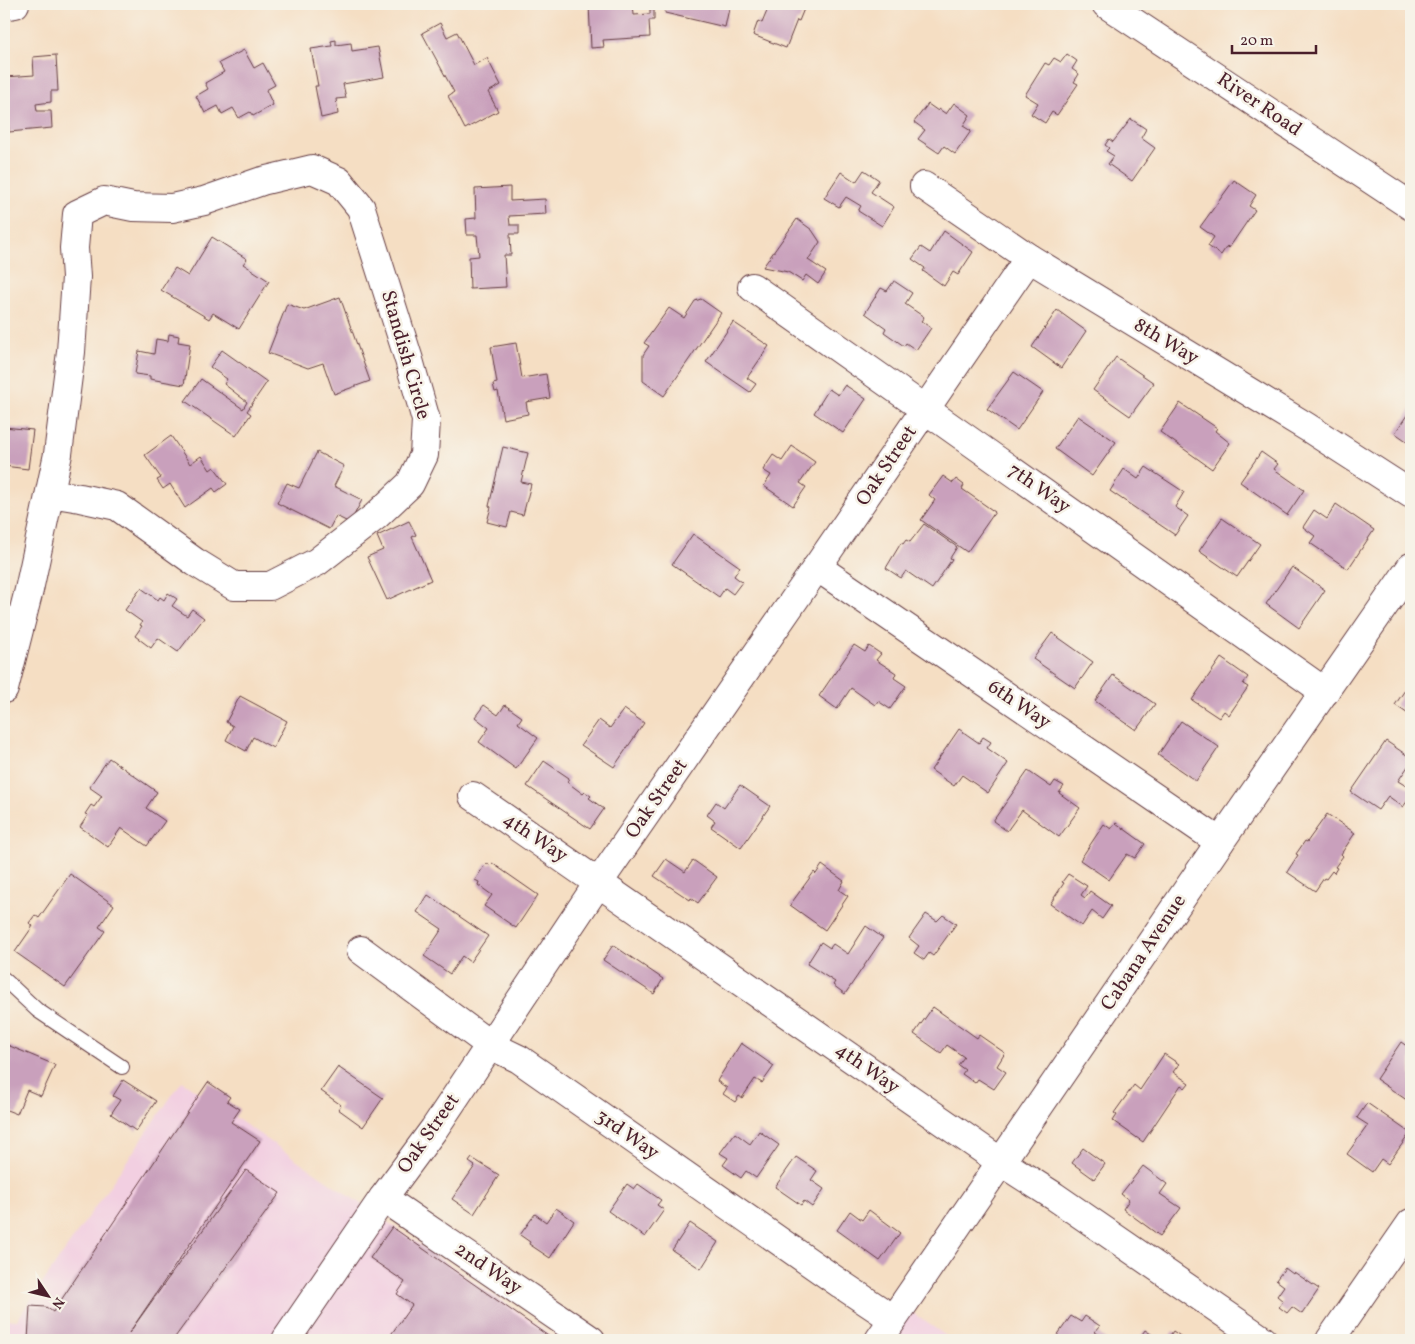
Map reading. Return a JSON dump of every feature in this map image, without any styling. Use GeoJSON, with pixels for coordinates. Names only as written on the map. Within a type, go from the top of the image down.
{"type":"FeatureCollection","features":[{"type":"Feature","properties":{"kind":"street"},"geometry":{"type":"LineString","coordinates":[[4,6],[15,4]]}},
{"type":"Feature","properties":{"kind":"street","name":"River Road"},"geometry":{"type":"LineString","coordinates":[[1106,4],[1411,206]]}},
{"type":"Feature","properties":{"kind":"street","name":"Standish Circle"},"geometry":{"type":"LineString","coordinates":[[312,169],[339,181],[360,208],[409,360],[426,420],[424,455],[410,484],[376,516],[317,562],[270,586],[234,586],[195,562],[118,506],[50,493],[58,454],[71,352],[76,277],[74,248],[77,214],[104,201],[133,207],[172,208],[204,201],[262,181],[312,169]]}},
{"type":"Feature","properties":{"kind":"street","name":"8th Way"},"geometry":{"type":"LineString","coordinates":[[924,186],[1029,258],[1307,427],[1411,494]]}},
{"type":"Feature","properties":{"kind":"street","name":"Oak Street"},"geometry":{"type":"LineString","coordinates":[[286,1340],[383,1198],[434,1129],[599,882],[1029,258]]}},
{"type":"Feature","properties":{"kind":"street","name":"7th Way"},"geometry":{"type":"LineString","coordinates":[[752,287],[1325,692]]}},
{"type":"Feature","properties":{"kind":"street"},"geometry":{"type":"LineString","coordinates":[[4,689],[29,590],[50,493]]}},
{"type":"Feature","properties":{"kind":"street","name":"Cabana Avenue"},"geometry":{"type":"LineString","coordinates":[[886,1330],[1411,567]]}},
{"type":"Feature","properties":{"kind":"street","name":"6th Way"},"geometry":{"type":"LineString","coordinates":[[817,568],[1220,842]]}},
{"type":"Feature","properties":{"kind":"street","name":"4th Way"},"geometry":{"type":"LineString","coordinates":[[473,796],[1001,1162],[1263,1340]]}},
{"type":"Feature","properties":{"kind":"street","name":"3rd Way"},"geometry":{"type":"LineString","coordinates":[[361,950],[490,1045],[519,1059],[845,1287],[886,1330]]}},
{"type":"Feature","properties":{"kind":"street","name":"2nd Way"},"geometry":{"type":"LineString","coordinates":[[383,1198],[591,1340]]}},
{"type":"Feature","properties":{"kind":"street"},"geometry":{"type":"LineString","coordinates":[[1330,1340],[1411,1223]]}},
{"type":"Feature","properties":{"kind":"lane"},"geometry":{"type":"LineString","coordinates":[[4,980],[37,1010],[122,1067]]}},
{"type":"Feature","properties":{"kind":"shaded area"},"geometry":{"type":"Polygon","coordinates":[[[182,1081],[559,1340],[4,1340],[4,1319],[17,1320],[182,1081]]]}},
{"type":"Feature","properties":{"kind":"shaded area"},"geometry":{"type":"Polygon","coordinates":[[[907,1309],[952,1340],[885,1340],[907,1309]]]}},
{"type":"Feature","properties":{"kind":"building"},"geometry":{"type":"Polygon","coordinates":[[[589,4],[633,4],[634,15],[650,14],[650,9],[654,9],[654,20],[649,20],[650,37],[603,40],[604,47],[591,48],[589,4]]]}},
{"type":"Feature","properties":{"kind":"building"},"geometry":{"type":"Polygon","coordinates":[[[667,4],[730,4],[725,27],[665,13],[667,4]]]}},
{"type":"Feature","properties":{"kind":"building"},"geometry":{"type":"Polygon","coordinates":[[[770,4],[806,4],[799,21],[797,20],[786,48],[753,35],[758,21],[762,23],[770,4]]]}},
{"type":"Feature","properties":{"kind":"building"},"geometry":{"type":"Polygon","coordinates":[[[440,23],[447,37],[457,32],[474,65],[487,58],[501,85],[488,92],[498,111],[465,129],[448,96],[454,92],[422,33],[440,23]]]}},
{"type":"Feature","properties":{"kind":"building"},"geometry":{"type":"Polygon","coordinates":[[[336,40],[336,45],[351,43],[352,51],[378,47],[384,77],[343,84],[346,98],[336,99],[338,114],[321,118],[315,86],[318,86],[311,49],[332,46],[331,41],[336,40]]]}},
{"type":"Feature","properties":{"kind":"building"},"geometry":{"type":"Polygon","coordinates":[[[244,50],[254,68],[263,63],[275,85],[266,90],[273,105],[253,116],[250,112],[239,118],[233,108],[222,114],[218,106],[205,113],[196,96],[208,89],[205,83],[224,72],[219,63],[244,50]]]}},
{"type":"Feature","properties":{"kind":"building"},"geometry":{"type":"Polygon","coordinates":[[[1067,54],[1077,61],[1072,69],[1079,74],[1074,82],[1078,84],[1057,115],[1052,112],[1045,123],[1031,114],[1038,103],[1025,95],[1045,63],[1049,65],[1054,58],[1061,62],[1067,54]]]}},
{"type":"Feature","properties":{"kind":"building"},"geometry":{"type":"Polygon","coordinates":[[[56,55],[58,91],[51,91],[51,102],[36,104],[37,111],[51,111],[52,128],[9,132],[5,77],[34,75],[33,57],[56,55]]]}},
{"type":"Feature","properties":{"kind":"building"},"geometry":{"type":"Polygon","coordinates":[[[954,103],[970,115],[963,126],[971,131],[955,154],[944,146],[939,153],[918,139],[925,130],[914,122],[928,104],[946,114],[954,103]]]}},
{"type":"Feature","properties":{"kind":"building"},"geometry":{"type":"Polygon","coordinates":[[[1131,119],[1146,129],[1141,138],[1155,148],[1132,181],[1108,164],[1114,156],[1106,151],[1109,148],[1105,145],[1109,139],[1113,142],[1131,119]]]}},
{"type":"Feature","properties":{"kind":"building"},"geometry":{"type":"Polygon","coordinates":[[[864,170],[879,180],[871,192],[894,207],[882,226],[858,211],[861,206],[846,197],[839,207],[824,198],[841,172],[856,182],[864,170]]]}},
{"type":"Feature","properties":{"kind":"building"},"geometry":{"type":"Polygon","coordinates":[[[1234,180],[1256,195],[1249,206],[1255,210],[1229,248],[1227,246],[1221,255],[1208,246],[1214,237],[1200,227],[1234,180]]]}},
{"type":"Feature","properties":{"kind":"building"},"geometry":{"type":"Polygon","coordinates":[[[510,187],[510,201],[545,199],[546,214],[509,216],[510,225],[519,225],[519,234],[510,234],[511,255],[504,255],[506,287],[470,289],[469,257],[479,256],[477,235],[467,235],[466,219],[476,218],[475,189],[510,187]]]}},
{"type":"Feature","properties":{"kind":"building"},"geometry":{"type":"Polygon","coordinates":[[[797,219],[812,230],[820,242],[808,260],[826,272],[818,284],[806,275],[802,281],[788,272],[763,267],[797,219]]]}},
{"type":"Feature","properties":{"kind":"building"},"geometry":{"type":"Polygon","coordinates":[[[944,231],[973,252],[958,275],[953,272],[944,286],[923,271],[925,268],[912,259],[921,247],[930,253],[944,231]]]}},
{"type":"Feature","properties":{"kind":"building"},"geometry":{"type":"Polygon","coordinates":[[[212,237],[247,259],[243,264],[269,281],[239,329],[213,313],[209,319],[161,290],[175,268],[188,276],[212,237]]]}},
{"type":"Feature","properties":{"kind":"building"},"geometry":{"type":"Polygon","coordinates":[[[894,281],[912,293],[905,304],[924,317],[921,321],[931,328],[916,350],[906,343],[904,346],[884,332],[886,328],[865,313],[881,288],[887,291],[894,281]]]}},
{"type":"Feature","properties":{"kind":"building"},"geometry":{"type":"Polygon","coordinates":[[[340,297],[370,381],[334,394],[323,363],[308,368],[268,353],[287,304],[304,310],[340,297]]]}},
{"type":"Feature","properties":{"kind":"building"},"geometry":{"type":"Polygon","coordinates":[[[701,299],[721,313],[664,396],[643,381],[643,355],[649,346],[644,343],[669,308],[684,318],[695,301],[701,299]]]}},
{"type":"Feature","properties":{"kind":"building"},"geometry":{"type":"Polygon","coordinates":[[[1057,310],[1086,331],[1061,368],[1032,347],[1057,310]]]}},
{"type":"Feature","properties":{"kind":"building"},"geometry":{"type":"Polygon","coordinates":[[[733,322],[769,346],[747,378],[756,384],[750,392],[706,362],[733,322]]]}},
{"type":"Feature","properties":{"kind":"building"},"geometry":{"type":"Polygon","coordinates":[[[169,334],[179,336],[178,342],[190,344],[184,385],[150,379],[150,376],[135,374],[139,351],[154,354],[156,339],[168,341],[169,334]]]}},
{"type":"Feature","properties":{"kind":"building"},"geometry":{"type":"Polygon","coordinates":[[[516,343],[522,378],[546,374],[550,398],[526,402],[528,414],[503,419],[498,391],[495,392],[493,384],[497,383],[491,347],[516,343]]]}},
{"type":"Feature","properties":{"kind":"building"},"geometry":{"type":"Polygon","coordinates":[[[222,350],[267,382],[247,411],[251,414],[236,436],[185,401],[201,379],[243,409],[247,402],[224,384],[227,379],[210,367],[222,350]]]}},
{"type":"Feature","properties":{"kind":"building"},"geometry":{"type":"Polygon","coordinates":[[[1116,357],[1154,383],[1130,416],[1093,390],[1116,357]]]}},
{"type":"Feature","properties":{"kind":"building"},"geometry":{"type":"Polygon","coordinates":[[[1014,372],[1043,392],[1017,430],[987,409],[1014,372]]]}},
{"type":"Feature","properties":{"kind":"building"},"geometry":{"type":"Polygon","coordinates":[[[845,385],[866,399],[843,433],[814,413],[829,389],[838,395],[845,385]]]}},
{"type":"Feature","properties":{"kind":"building"},"geometry":{"type":"Polygon","coordinates":[[[1180,403],[1217,428],[1215,431],[1230,443],[1212,469],[1160,432],[1180,403]]]}},
{"type":"Feature","properties":{"kind":"building"},"geometry":{"type":"Polygon","coordinates":[[[1411,409],[1411,444],[1395,433],[1411,409]]]}},
{"type":"Feature","properties":{"kind":"building"},"geometry":{"type":"Polygon","coordinates":[[[1078,416],[1116,442],[1092,476],[1055,449],[1078,416]]]}},
{"type":"Feature","properties":{"kind":"building"},"geometry":{"type":"Polygon","coordinates":[[[4,427],[33,430],[28,469],[4,466],[4,427]]]}},
{"type":"Feature","properties":{"kind":"building"},"geometry":{"type":"Polygon","coordinates":[[[171,436],[190,464],[201,456],[210,470],[214,467],[227,484],[216,492],[213,488],[185,508],[170,484],[163,489],[157,480],[161,478],[145,455],[171,436]]]}},
{"type":"Feature","properties":{"kind":"building"},"geometry":{"type":"Polygon","coordinates":[[[792,446],[815,462],[800,483],[806,487],[793,506],[764,486],[771,475],[763,470],[773,455],[782,461],[792,446]]]}},
{"type":"Feature","properties":{"kind":"building"},"geometry":{"type":"Polygon","coordinates":[[[503,447],[528,453],[521,482],[531,484],[523,515],[511,512],[507,527],[487,522],[503,447]]]}},
{"type":"Feature","properties":{"kind":"building"},"geometry":{"type":"Polygon","coordinates":[[[317,452],[344,466],[334,486],[362,500],[350,523],[336,516],[329,529],[277,503],[287,483],[299,488],[317,452]]]}},
{"type":"Feature","properties":{"kind":"building"},"geometry":{"type":"Polygon","coordinates":[[[1261,452],[1278,464],[1274,469],[1304,490],[1287,515],[1240,482],[1261,452]]]}},
{"type":"Feature","properties":{"kind":"building"},"geometry":{"type":"Polygon","coordinates":[[[1146,467],[1184,492],[1175,507],[1188,516],[1175,535],[1110,491],[1124,469],[1138,479],[1146,467]]]}},
{"type":"Feature","properties":{"kind":"building"},"geometry":{"type":"Polygon","coordinates":[[[943,476],[953,483],[956,479],[964,485],[962,489],[995,512],[967,552],[921,520],[935,500],[929,495],[943,476]]]}},
{"type":"Feature","properties":{"kind":"building"},"geometry":{"type":"Polygon","coordinates":[[[1336,504],[1374,530],[1348,569],[1310,543],[1315,536],[1303,527],[1314,510],[1327,519],[1336,504]]]}},
{"type":"Feature","properties":{"kind":"building"},"geometry":{"type":"Polygon","coordinates":[[[1222,518],[1260,544],[1237,577],[1199,551],[1222,518]]]}},
{"type":"Feature","properties":{"kind":"building"},"geometry":{"type":"Polygon","coordinates":[[[409,521],[416,535],[412,537],[431,580],[387,600],[367,557],[383,550],[377,536],[409,521]]]}},
{"type":"Feature","properties":{"kind":"building"},"geometry":{"type":"Polygon","coordinates":[[[924,524],[957,547],[950,558],[952,559],[932,589],[906,571],[901,578],[886,568],[901,543],[903,544],[906,540],[910,542],[924,524]]]}},
{"type":"Feature","properties":{"kind":"building"},"geometry":{"type":"Polygon","coordinates":[[[693,534],[740,567],[734,576],[742,582],[733,594],[725,588],[719,597],[672,564],[693,534]]]}},
{"type":"Feature","properties":{"kind":"building"},"geometry":{"type":"Polygon","coordinates":[[[1292,567],[1325,590],[1299,628],[1266,604],[1292,567]]]}},
{"type":"Feature","properties":{"kind":"building"},"geometry":{"type":"Polygon","coordinates":[[[141,588],[158,600],[160,597],[164,600],[168,593],[177,599],[172,606],[187,616],[192,609],[204,618],[178,652],[158,638],[151,648],[135,636],[142,626],[140,625],[142,622],[125,610],[141,588]]]}},
{"type":"Feature","properties":{"kind":"building"},"geometry":{"type":"Polygon","coordinates":[[[1052,633],[1093,662],[1075,688],[1033,659],[1052,633]]]}},
{"type":"Feature","properties":{"kind":"building"},"geometry":{"type":"Polygon","coordinates":[[[854,645],[865,652],[869,646],[881,654],[876,660],[896,673],[894,678],[906,686],[890,709],[878,701],[875,705],[851,688],[837,709],[819,696],[854,645]]]}},
{"type":"Feature","properties":{"kind":"building"},"geometry":{"type":"Polygon","coordinates":[[[1221,658],[1248,677],[1243,684],[1248,687],[1229,715],[1224,711],[1219,718],[1192,700],[1221,658]]]}},
{"type":"Feature","properties":{"kind":"building"},"geometry":{"type":"Polygon","coordinates":[[[1411,663],[1411,676],[1405,672],[1411,663]]]}},
{"type":"Feature","properties":{"kind":"building"},"geometry":{"type":"Polygon","coordinates":[[[1113,675],[1155,704],[1136,730],[1095,701],[1113,675]]]}},
{"type":"Feature","properties":{"kind":"building"},"geometry":{"type":"Polygon","coordinates":[[[1411,681],[1411,716],[1395,705],[1411,681]]]}},
{"type":"Feature","properties":{"kind":"building"},"geometry":{"type":"Polygon","coordinates":[[[240,696],[287,721],[273,748],[253,737],[246,751],[226,740],[233,726],[226,722],[240,696]]]}},
{"type":"Feature","properties":{"kind":"building"},"geometry":{"type":"Polygon","coordinates":[[[484,705],[498,715],[505,705],[522,717],[518,723],[538,738],[516,769],[479,742],[489,728],[475,717],[484,705]]]}},
{"type":"Feature","properties":{"kind":"building"},"geometry":{"type":"Polygon","coordinates":[[[624,709],[644,723],[614,767],[581,745],[599,720],[610,728],[624,709]]]}},
{"type":"Feature","properties":{"kind":"building"},"geometry":{"type":"Polygon","coordinates":[[[1181,721],[1219,747],[1196,781],[1158,755],[1181,721]]]}},
{"type":"Feature","properties":{"kind":"building"},"geometry":{"type":"Polygon","coordinates":[[[959,729],[979,743],[983,737],[991,742],[987,748],[1008,763],[988,793],[962,775],[954,786],[931,770],[959,729]]]}},
{"type":"Feature","properties":{"kind":"building"},"geometry":{"type":"Polygon","coordinates":[[[1386,741],[1411,758],[1411,762],[1398,781],[1411,789],[1411,796],[1403,807],[1388,796],[1378,810],[1351,792],[1386,741]]]}},
{"type":"Feature","properties":{"kind":"building"},"geometry":{"type":"Polygon","coordinates":[[[109,758],[157,792],[146,808],[165,821],[147,846],[121,828],[108,847],[80,827],[88,815],[85,814],[91,805],[94,807],[102,796],[89,787],[109,758]]]}},
{"type":"Feature","properties":{"kind":"building"},"geometry":{"type":"Polygon","coordinates":[[[544,761],[569,778],[567,782],[583,794],[585,792],[591,796],[589,798],[604,809],[590,829],[527,786],[544,761]]]}},
{"type":"Feature","properties":{"kind":"building"},"geometry":{"type":"Polygon","coordinates":[[[1028,771],[1051,787],[1055,781],[1064,786],[1059,793],[1080,808],[1059,837],[1022,810],[1007,831],[993,821],[1028,771]]]}},
{"type":"Feature","properties":{"kind":"building"},"geometry":{"type":"Polygon","coordinates":[[[740,785],[770,806],[741,848],[711,827],[715,821],[707,815],[716,802],[724,808],[740,785]]]}},
{"type":"Feature","properties":{"kind":"building"},"geometry":{"type":"Polygon","coordinates":[[[1327,814],[1355,833],[1341,854],[1343,856],[1335,867],[1337,868],[1334,873],[1332,871],[1326,879],[1324,878],[1315,891],[1287,872],[1298,855],[1296,854],[1327,814]]]}},
{"type":"Feature","properties":{"kind":"building"},"geometry":{"type":"Polygon","coordinates":[[[1116,823],[1145,844],[1135,858],[1127,854],[1109,880],[1080,860],[1104,824],[1111,829],[1116,823]]]}},
{"type":"Feature","properties":{"kind":"building"},"geometry":{"type":"Polygon","coordinates":[[[666,859],[685,872],[693,860],[717,877],[698,903],[691,898],[690,900],[654,876],[666,859]]]}},
{"type":"Feature","properties":{"kind":"building"},"geometry":{"type":"Polygon","coordinates":[[[486,863],[490,865],[492,863],[538,895],[516,928],[484,906],[492,895],[478,885],[479,882],[475,880],[486,863]]]}},
{"type":"Feature","properties":{"kind":"building"},"geometry":{"type":"Polygon","coordinates":[[[822,865],[844,881],[839,890],[848,896],[825,930],[790,905],[814,872],[816,874],[822,865]]]}},
{"type":"Feature","properties":{"kind":"building"},"geometry":{"type":"Polygon","coordinates":[[[70,874],[114,905],[99,927],[105,931],[65,987],[15,952],[33,926],[29,923],[35,915],[39,918],[70,874]]]}},
{"type":"Feature","properties":{"kind":"building"},"geometry":{"type":"Polygon","coordinates":[[[1068,874],[1087,886],[1081,895],[1085,898],[1090,891],[1111,906],[1102,919],[1092,911],[1082,926],[1050,904],[1068,874]]]}},
{"type":"Feature","properties":{"kind":"building"},"geometry":{"type":"Polygon","coordinates":[[[428,895],[488,936],[470,962],[462,956],[450,974],[424,956],[442,929],[417,912],[428,895]]]}},
{"type":"Feature","properties":{"kind":"building"},"geometry":{"type":"Polygon","coordinates":[[[926,914],[937,921],[943,915],[956,924],[933,956],[929,953],[924,960],[914,953],[919,946],[909,938],[926,914]]]}},
{"type":"Feature","properties":{"kind":"building"},"geometry":{"type":"Polygon","coordinates":[[[866,926],[883,938],[845,994],[833,985],[835,982],[807,964],[821,942],[830,948],[833,944],[848,954],[866,926]]]}},
{"type":"Feature","properties":{"kind":"building"},"geometry":{"type":"Polygon","coordinates":[[[613,945],[663,979],[654,994],[603,960],[613,945]]]}},
{"type":"Feature","properties":{"kind":"building"},"geometry":{"type":"Polygon","coordinates":[[[933,1007],[977,1038],[979,1035],[1005,1053],[997,1066],[1006,1072],[994,1089],[978,1079],[975,1083],[962,1074],[965,1070],[958,1065],[964,1057],[947,1045],[941,1053],[914,1034],[933,1007]]]}},
{"type":"Feature","properties":{"kind":"building"},"geometry":{"type":"Polygon","coordinates":[[[1401,1042],[1411,1049],[1411,1103],[1376,1079],[1401,1042]]]}},
{"type":"Feature","properties":{"kind":"building"},"geometry":{"type":"Polygon","coordinates":[[[741,1043],[774,1066],[762,1083],[755,1079],[742,1098],[739,1096],[735,1102],[723,1094],[727,1088],[717,1081],[741,1043]]]}},
{"type":"Feature","properties":{"kind":"building"},"geometry":{"type":"Polygon","coordinates":[[[5,1044],[55,1065],[41,1096],[27,1090],[17,1114],[4,1109],[5,1044]]]}},
{"type":"Feature","properties":{"kind":"building"},"geometry":{"type":"Polygon","coordinates":[[[1164,1054],[1179,1064],[1173,1072],[1189,1083],[1185,1088],[1181,1085],[1143,1142],[1113,1121],[1117,1115],[1114,1113],[1134,1085],[1140,1090],[1164,1054]]]}},
{"type":"Feature","properties":{"kind":"building"},"geometry":{"type":"Polygon","coordinates":[[[338,1067],[383,1098],[363,1127],[338,1109],[341,1105],[321,1091],[338,1067]]]}},
{"type":"Feature","properties":{"kind":"building"},"geometry":{"type":"Polygon","coordinates":[[[123,1080],[156,1101],[136,1131],[111,1114],[120,1100],[113,1096],[123,1080]]]}},
{"type":"Feature","properties":{"kind":"building"},"geometry":{"type":"Polygon","coordinates":[[[208,1082],[230,1097],[227,1101],[240,1109],[231,1122],[260,1141],[129,1333],[246,1170],[280,1193],[173,1340],[28,1340],[30,1306],[46,1307],[53,1312],[208,1082]]]}},
{"type":"Feature","properties":{"kind":"building"},"geometry":{"type":"Polygon","coordinates":[[[1367,1103],[1410,1133],[1388,1164],[1381,1159],[1372,1172],[1347,1154],[1368,1125],[1357,1118],[1367,1103]]]}},
{"type":"Feature","properties":{"kind":"building"},"geometry":{"type":"Polygon","coordinates":[[[759,1131],[779,1145],[756,1178],[746,1171],[741,1178],[723,1165],[728,1158],[720,1153],[735,1133],[750,1144],[759,1131]]]}},
{"type":"Feature","properties":{"kind":"building"},"geometry":{"type":"Polygon","coordinates":[[[1083,1148],[1105,1164],[1094,1179],[1072,1163],[1083,1148]]]}},
{"type":"Feature","properties":{"kind":"building"},"geometry":{"type":"Polygon","coordinates":[[[796,1157],[817,1171],[811,1180],[824,1189],[812,1207],[804,1201],[801,1205],[775,1187],[796,1157]]]}},
{"type":"Feature","properties":{"kind":"building"},"geometry":{"type":"Polygon","coordinates":[[[472,1158],[499,1175],[474,1214],[452,1199],[475,1166],[469,1162],[472,1158]]]}},
{"type":"Feature","properties":{"kind":"building"},"geometry":{"type":"Polygon","coordinates":[[[1143,1166],[1167,1184],[1160,1194],[1181,1208],[1160,1236],[1123,1209],[1129,1200],[1121,1194],[1143,1166]]]}},
{"type":"Feature","properties":{"kind":"building"},"geometry":{"type":"Polygon","coordinates":[[[627,1184],[634,1189],[638,1184],[661,1200],[657,1205],[664,1210],[645,1237],[608,1211],[627,1184]]]}},
{"type":"Feature","properties":{"kind":"building"},"geometry":{"type":"Polygon","coordinates":[[[556,1208],[574,1221],[550,1258],[529,1244],[530,1242],[520,1235],[535,1214],[546,1222],[556,1208]]]}},
{"type":"Feature","properties":{"kind":"building"},"geometry":{"type":"Polygon","coordinates":[[[869,1210],[900,1233],[880,1261],[837,1230],[850,1211],[862,1220],[869,1210]]]}},
{"type":"Feature","properties":{"kind":"building"},"geometry":{"type":"Polygon","coordinates":[[[690,1223],[718,1242],[701,1269],[672,1250],[690,1223]]]}},
{"type":"Feature","properties":{"kind":"building"},"geometry":{"type":"Polygon","coordinates":[[[392,1227],[554,1340],[387,1340],[412,1305],[397,1294],[405,1282],[370,1258],[392,1227]]]}},
{"type":"Feature","properties":{"kind":"building"},"geometry":{"type":"Polygon","coordinates":[[[1285,1268],[1319,1289],[1302,1314],[1292,1307],[1287,1313],[1279,1307],[1283,1301],[1277,1296],[1284,1286],[1276,1280],[1285,1268]]]}},
{"type":"Feature","properties":{"kind":"building"},"geometry":{"type":"Polygon","coordinates":[[[1071,1316],[1081,1322],[1085,1316],[1100,1326],[1095,1332],[1107,1340],[1054,1340],[1071,1316]]]}},
{"type":"Feature","properties":{"kind":"building"},"geometry":{"type":"Polygon","coordinates":[[[1145,1330],[1160,1340],[1138,1340],[1145,1330]]]}},
{"type":"Feature","properties":{"kind":"building"},"geometry":{"type":"Polygon","coordinates":[[[1173,1331],[1186,1340],[1167,1340],[1173,1331]]]}}]}
